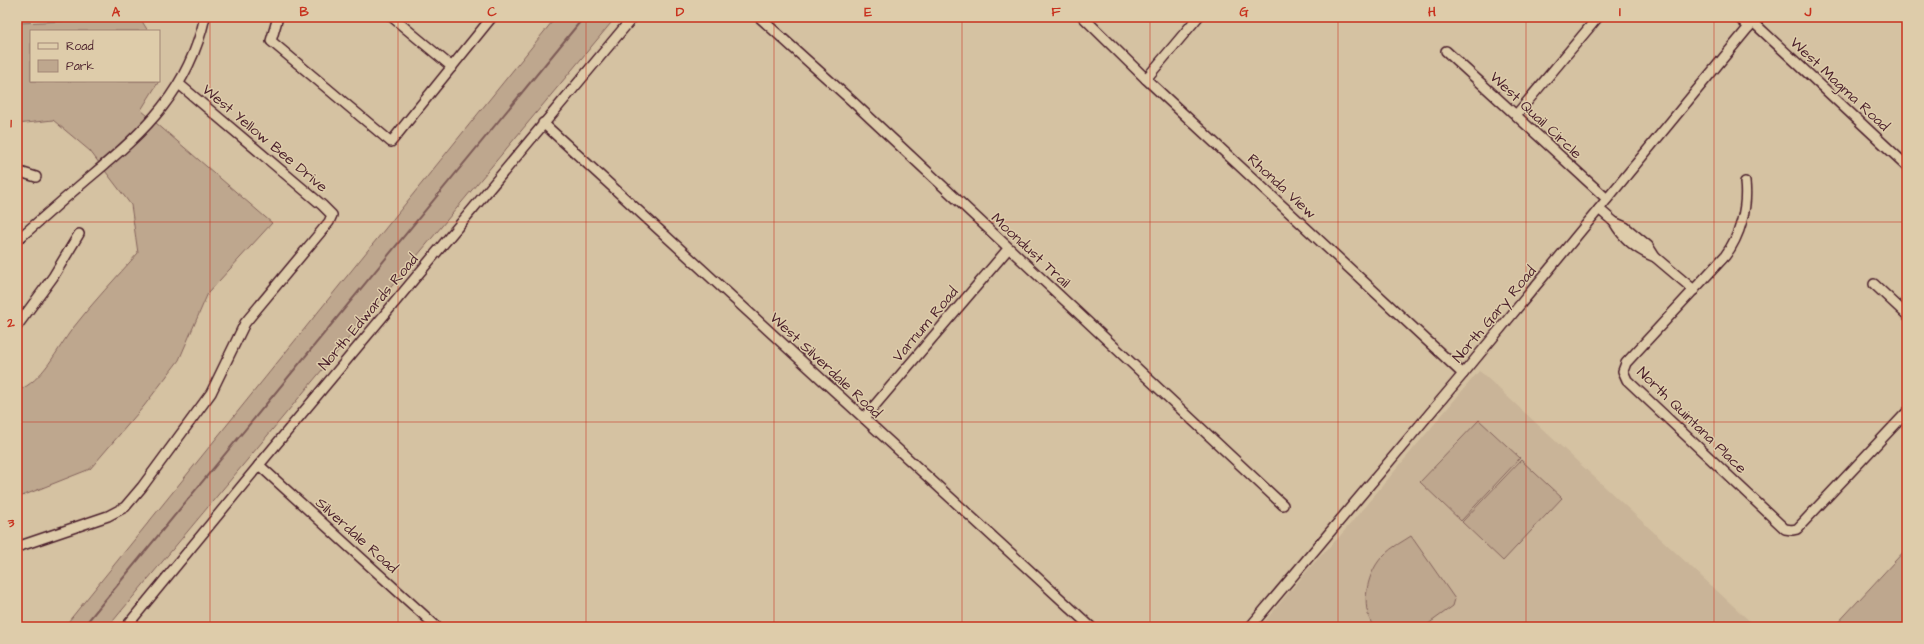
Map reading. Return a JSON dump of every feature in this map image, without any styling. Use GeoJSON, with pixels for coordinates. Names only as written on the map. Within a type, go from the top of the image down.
{"type":"FeatureCollection","features":[{"type":"Feature","properties":{"kind":"street"},"geometry":{"type":"LineString","coordinates":[[17,240],[129,144],[151,121],[178,84],[191,62],[204,17]]}},
{"type":"Feature","properties":{"kind":"street"},"geometry":{"type":"LineString","coordinates":[[278,17],[271,41],[391,142],[492,17]]}},
{"type":"Feature","properties":{"kind":"street"},"geometry":{"type":"LineString","coordinates":[[392,17],[452,67]]}},
{"type":"Feature","properties":{"kind":"street","name":"North Edwards Road"},"geometry":{"type":"LineString","coordinates":[[126,627],[259,464],[633,17]]}},
{"type":"Feature","properties":{"kind":"street","name":"Moondust Trail"},"geometry":{"type":"LineString","coordinates":[[759,17],[852,101],[1282,505]]}},
{"type":"Feature","properties":{"kind":"street","name":"Rhonda View"},"geometry":{"type":"LineString","coordinates":[[1083,17],[1146,79],[1463,374]]}},
{"type":"Feature","properties":{"kind":"street"},"geometry":{"type":"LineString","coordinates":[[1146,79],[1198,17]]}},
{"type":"Feature","properties":{"kind":"street"},"geometry":{"type":"LineString","coordinates":[[1516,115],[1598,17]]}},
{"type":"Feature","properties":{"kind":"street","name":"West Magma Road"},"geometry":{"type":"LineString","coordinates":[[1738,17],[1753,22],[1907,166]]}},
{"type":"Feature","properties":{"kind":"street","name":"North Gary Road"},"geometry":{"type":"LineString","coordinates":[[1250,627],[1463,374],[1753,22]]}},
{"type":"Feature","properties":{"kind":"street","name":"West Quail Circle"},"geometry":{"type":"LineString","coordinates":[[1446,51],[1607,199]]}},
{"type":"Feature","properties":{"kind":"street","name":"West Yellow Bee Drive"},"geometry":{"type":"LineString","coordinates":[[17,547],[108,516],[125,507],[142,488],[211,393],[245,323],[328,222],[332,215],[178,84]]}},
{"type":"Feature","properties":{"kind":"street","name":"West Silverdale Road"},"geometry":{"type":"LineString","coordinates":[[543,123],[1091,627]]}},
{"type":"Feature","properties":{"kind":"street"},"geometry":{"type":"LineString","coordinates":[[17,171],[36,177]]}},
{"type":"Feature","properties":{"kind":"street","name":"North Quintana Place"},"geometry":{"type":"LineString","coordinates":[[1745,182],[1746,197],[1733,246],[1626,363],[1623,371],[1627,380],[1785,529],[1792,530],[1797,529],[1907,412]]}},
{"type":"Feature","properties":{"kind":"street"},"geometry":{"type":"LineString","coordinates":[[1599,209],[1614,222],[1625,227],[1648,246],[1655,257],[1694,290]]}},
{"type":"Feature","properties":{"kind":"street"},"geometry":{"type":"LineString","coordinates":[[17,326],[53,277],[80,234]]}},
{"type":"Feature","properties":{"kind":"street","name":"Varnum Road"},"geometry":{"type":"LineString","coordinates":[[864,418],[1008,248]]}},
{"type":"Feature","properties":{"kind":"street"},"geometry":{"type":"LineString","coordinates":[[1874,284],[1907,315]]}},
{"type":"Feature","properties":{"kind":"street","name":"Silverdale Road"},"geometry":{"type":"LineString","coordinates":[[259,464],[437,627]]}},
{"type":"Feature","properties":{"kind":"shaded area"},"geometry":{"type":"Polygon","coordinates":[[[1479,371],[1756,627],[1260,627],[1312,565],[1340,536],[1479,371]]]}},
{"type":"Feature","properties":{"kind":"green space"},"geometry":{"type":"Polygon","coordinates":[[[556,17],[616,17],[108,627],[64,627],[556,17]]]}},
{"type":"Feature","properties":{"kind":"green space"},"geometry":{"type":"Polygon","coordinates":[[[140,18],[147,30],[30,30],[30,82],[158,82],[141,110],[272,223],[208,293],[179,360],[144,406],[90,469],[17,498],[17,391],[34,380],[42,372],[81,318],[138,253],[131,205],[90,151],[53,120],[17,124],[17,23],[140,18]]]}},
{"type":"Feature","properties":{"kind":"green space"},"geometry":{"type":"Polygon","coordinates":[[[1479,420],[1520,458],[1461,521],[1420,482],[1479,420]]]}},
{"type":"Feature","properties":{"kind":"green space"},"geometry":{"type":"Polygon","coordinates":[[[1521,460],[1562,498],[1503,561],[1462,522],[1521,460]]]}},
{"type":"Feature","properties":{"kind":"green space"},"geometry":{"type":"Polygon","coordinates":[[[1411,536],[1455,599],[1453,606],[1424,627],[1374,627],[1369,619],[1366,599],[1367,589],[1374,569],[1385,554],[1411,536]]]}},
{"type":"Feature","properties":{"kind":"green space"},"geometry":{"type":"Polygon","coordinates":[[[1907,548],[1907,627],[1834,627],[1907,548]]]}},
{"type":"Feature","properties":{"kind":"waterway"},"geometry":{"type":"LineString","coordinates":[[83,627],[584,17]]}}]}
